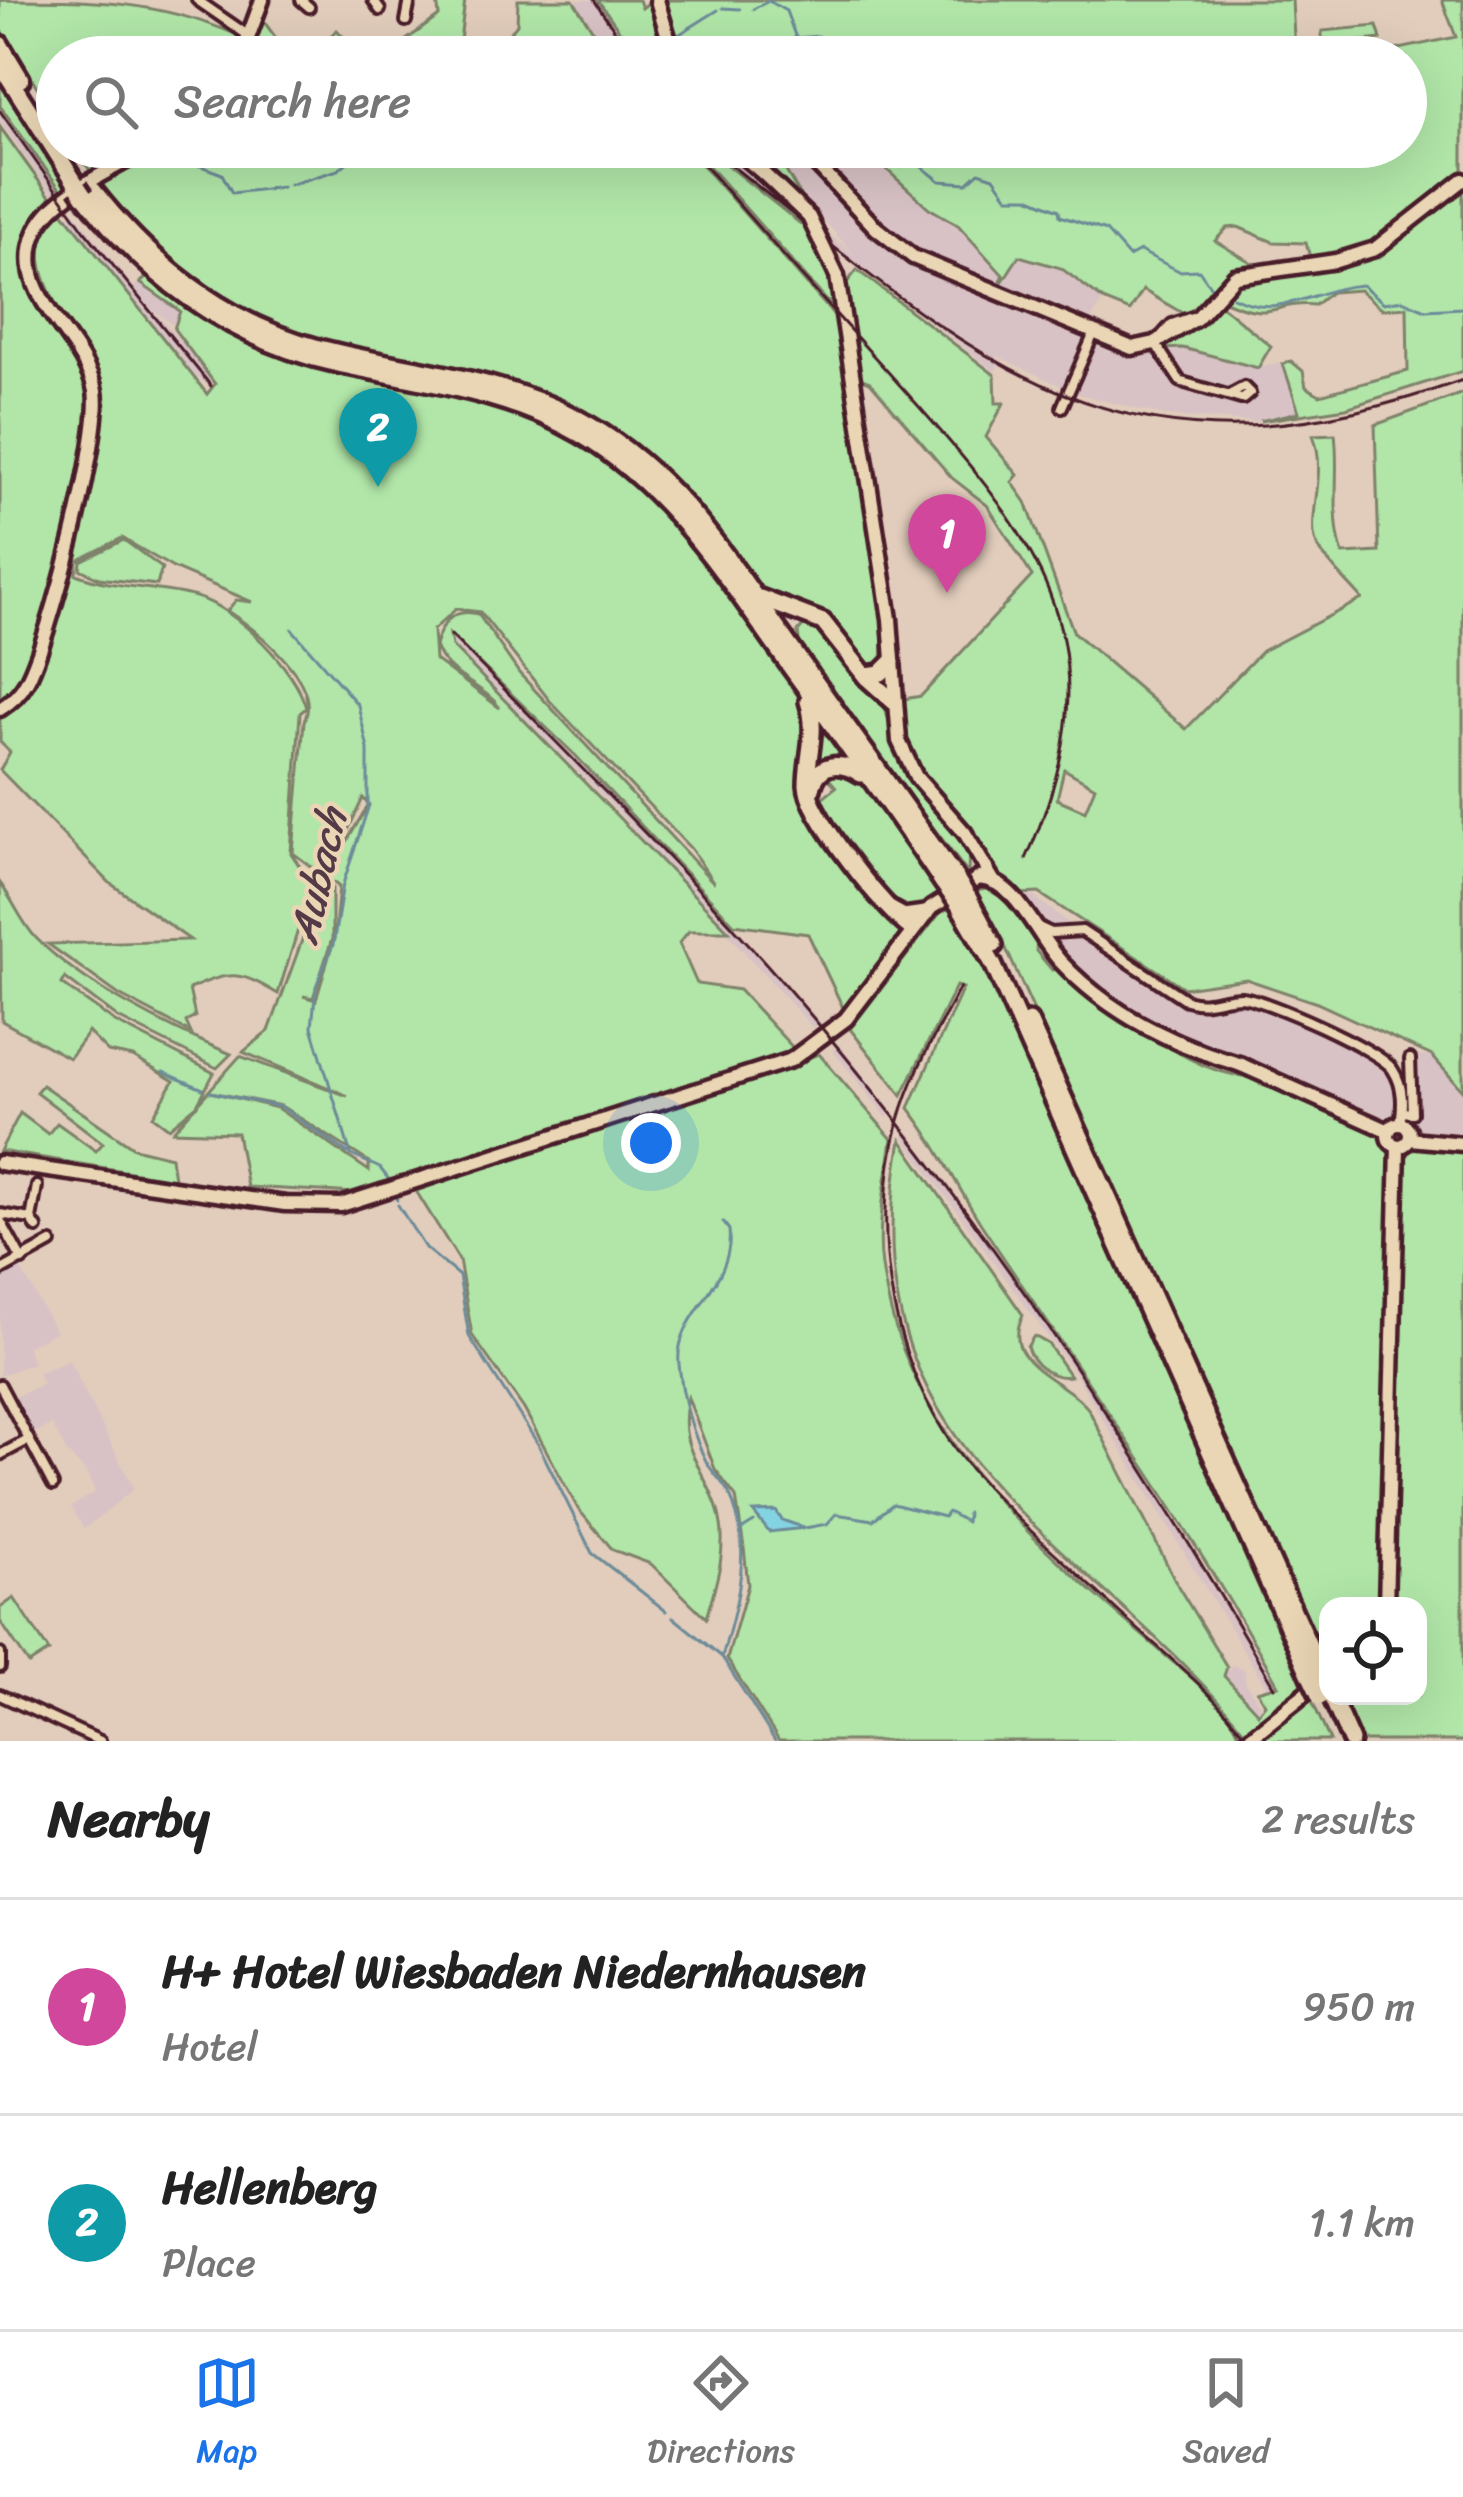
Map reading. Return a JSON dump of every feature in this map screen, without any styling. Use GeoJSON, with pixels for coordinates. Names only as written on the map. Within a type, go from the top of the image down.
{"type":"FeatureCollection","features":[{"type":"Feature","properties":{"kind":"highway"},"geometry":{"type":"LineString","coordinates":[[0,44],[36,103]]}},
{"type":"Feature","properties":{"kind":"highway"},"geometry":{"type":"LineString","coordinates":[[0,64],[36,117]]}},
{"type":"Feature","properties":{"kind":"highway"},"geometry":{"type":"LineString","coordinates":[[71,168],[147,266],[236,327],[316,358],[500,398],[602,448],[680,517],[870,779],[948,878]]}},
{"type":"Feature","properties":{"kind":"highway"},"geometry":{"type":"LineString","coordinates":[[74,168],[85,189],[170,272],[260,327],[340,353],[502,387],[590,425],[662,480],[752,593],[948,878],[1031,1025],[1319,1674]]}},
{"type":"Feature","properties":{"kind":"highway"},"geometry":{"type":"LineString","coordinates":[[752,593],[820,620],[879,685]]}},
{"type":"Feature","properties":{"kind":"highway"},"geometry":{"type":"LineString","coordinates":[[797,656],[798,627],[820,620]]}},
{"type":"Feature","properties":{"kind":"highway"},"geometry":{"type":"LineString","coordinates":[[879,685],[881,673],[892,662]]}},
{"type":"Feature","properties":{"kind":"highway"},"geometry":{"type":"LineString","coordinates":[[801,681],[814,726],[807,782],[814,804],[885,906],[908,923],[925,914]]}},
{"type":"Feature","properties":{"kind":"highway"},"geometry":{"type":"LineString","coordinates":[[814,804],[815,778],[830,765],[843,764],[870,779]]}},
{"type":"Feature","properties":{"kind":"highway"},"geometry":{"type":"LineString","coordinates":[[1329,1705],[1340,1741]]}},
{"type":"Feature","properties":{"kind":"highway"},"geometry":{"type":"LineString","coordinates":[[1332,1705],[1351,1741]]}},
{"type":"Feature","properties":{"kind":"main road"},"geometry":{"type":"LineString","coordinates":[[249,35],[262,0]]}},
{"type":"Feature","properties":{"kind":"main road"},"geometry":{"type":"LineString","coordinates":[[657,0],[669,36]]}},
{"type":"Feature","properties":{"kind":"main road"},"geometry":{"type":"LineString","coordinates":[[0,709],[31,674],[96,428],[94,386],[86,363],[37,292],[31,248],[43,220],[69,196],[115,168]]}},
{"type":"Feature","properties":{"kind":"main road"},"geometry":{"type":"LineString","coordinates":[[757,168],[809,217],[837,276],[892,662],[879,685],[911,771],[1068,969],[1160,1036],[1397,1123],[1404,1143],[1387,1597]]}},
{"type":"Feature","properties":{"kind":"main road"},"geometry":{"type":"LineString","coordinates":[[820,168],[876,227],[913,257],[1127,347],[1155,343],[1197,318],[1229,279],[1242,273],[1349,259],[1386,243],[1463,180]]}},
{"type":"Feature","properties":{"kind":"main road"},"geometry":{"type":"LineString","coordinates":[[973,845],[975,878]]}},
{"type":"Feature","properties":{"kind":"main road"},"geometry":{"type":"LineString","coordinates":[[925,914],[975,878],[980,862]]}},
{"type":"Feature","properties":{"kind":"main road"},"geometry":{"type":"LineString","coordinates":[[975,878],[993,880]]}},
{"type":"Feature","properties":{"kind":"main road"},"geometry":{"type":"LineString","coordinates":[[0,1162],[306,1206],[370,1200],[790,1060],[846,1019],[908,923]]}},
{"type":"Feature","properties":{"kind":"main road"},"geometry":{"type":"LineString","coordinates":[[1404,1143],[1463,1144]]}},
{"type":"Feature","properties":{"kind":"main road"},"geometry":{"type":"LineString","coordinates":[[1246,1741],[1319,1674]]}},
{"type":"Feature","properties":{"kind":"street"},"geometry":{"type":"LineString","coordinates":[[197,0],[229,27],[249,35]]}},
{"type":"Feature","properties":{"kind":"street"},"geometry":{"type":"LineString","coordinates":[[373,0],[380,10]]}},
{"type":"Feature","properties":{"kind":"street"},"geometry":{"type":"LineString","coordinates":[[406,21],[410,0]]}},
{"type":"Feature","properties":{"kind":"street"},"geometry":{"type":"LineString","coordinates":[[1062,407],[1095,332]]}},
{"type":"Feature","properties":{"kind":"street"},"geometry":{"type":"LineString","coordinates":[[1155,343],[1176,379],[1228,395]]}},
{"type":"Feature","properties":{"kind":"street"},"geometry":{"type":"LineString","coordinates":[[1027,918],[1047,932],[1076,931],[1092,939],[1186,1000],[1206,1005],[1246,998],[1373,1051],[1396,1075],[1397,1123]]}},
{"type":"Feature","properties":{"kind":"street"},"geometry":{"type":"LineString","coordinates":[[1397,1123],[1412,1113],[1410,1059]]}},
{"type":"Feature","properties":{"kind":"street"},"geometry":{"type":"LineString","coordinates":[[37,1186],[31,1219],[37,1228]]}},
{"type":"Feature","properties":{"kind":"street"},"geometry":{"type":"LineString","coordinates":[[0,1217],[31,1219]]}},
{"type":"Feature","properties":{"kind":"street"},"geometry":{"type":"LineString","coordinates":[[0,1217],[22,1260]]}},
{"type":"Feature","properties":{"kind":"street"},"geometry":{"type":"LineString","coordinates":[[0,1271],[52,1243]]}},
{"type":"Feature","properties":{"kind":"street"},"geometry":{"type":"LineString","coordinates":[[0,1385],[53,1485]]}},
{"type":"Feature","properties":{"kind":"street"},"geometry":{"type":"LineString","coordinates":[[0,1454],[28,1440]]}},
{"type":"Feature","properties":{"kind":"street"},"geometry":{"type":"LineString","coordinates":[[0,1654],[0,1667]]}},
{"type":"Feature","properties":{"kind":"street"},"geometry":{"type":"LineString","coordinates":[[0,1695],[100,1741]]}},
{"type":"Feature","properties":{"kind":"shaded area"},"geometry":{"type":"Polygon","coordinates":[[[573,0],[598,0],[623,36],[596,36],[573,0]]]}},
{"type":"Feature","properties":{"kind":"shaded area"},"geometry":{"type":"Polygon","coordinates":[[[0,106],[36,157],[36,168],[44,168],[59,189],[52,194],[0,122],[0,106]]]}},
{"type":"Feature","properties":{"kind":"shaded area"},"geometry":{"type":"Polygon","coordinates":[[[704,168],[711,168],[791,259],[840,322],[704,168]]]}},
{"type":"Feature","properties":{"kind":"shaded area"},"geometry":{"type":"Polygon","coordinates":[[[731,168],[746,168],[854,254],[800,195],[784,168],[885,168],[917,198],[958,225],[1022,258],[1061,268],[1103,300],[1086,328],[1091,335],[1131,352],[1176,347],[1253,367],[1283,364],[1300,412],[1256,422],[1164,416],[1078,394],[995,355],[1000,361],[995,372],[731,168]]]}},
{"type":"Feature","properties":{"kind":"shaded area"},"geometry":{"type":"Polygon","coordinates":[[[74,211],[133,287],[140,283],[180,311],[174,326],[150,307],[211,375],[211,387],[195,376],[96,255],[68,216],[74,211]]]}},
{"type":"Feature","properties":{"kind":"shaded area"},"geometry":{"type":"Polygon","coordinates":[[[451,635],[612,794],[820,1022],[813,1028],[615,809],[452,646],[451,635]]]}},
{"type":"Feature","properties":{"kind":"shaded area"},"geometry":{"type":"Polygon","coordinates":[[[1031,894],[1105,951],[1185,1002],[1206,1007],[1245,1000],[1380,1059],[1393,1074],[1400,1098],[1397,1118],[1388,1125],[1129,1014],[1062,960],[1021,900],[1031,894]]]}},
{"type":"Feature","properties":{"kind":"shaded area"},"geometry":{"type":"Polygon","coordinates":[[[839,1045],[888,1106],[888,1119],[832,1050],[839,1045]]]}},
{"type":"Feature","properties":{"kind":"shaded area"},"geometry":{"type":"Polygon","coordinates":[[[1432,1056],[1463,1091],[1463,1137],[1412,1130],[1407,1057],[1432,1056]]]}},
{"type":"Feature","properties":{"kind":"shaded area"},"geometry":{"type":"Polygon","coordinates":[[[909,1132],[1102,1399],[1277,1685],[1268,1690],[1077,1377],[903,1137],[909,1132]]]}},
{"type":"Feature","properties":{"kind":"shaded area"},"geometry":{"type":"Polygon","coordinates":[[[19,1265],[56,1332],[27,1346],[33,1363],[0,1376],[0,1274],[19,1265]]]}},
{"type":"Feature","properties":{"kind":"shaded area"},"geometry":{"type":"Polygon","coordinates":[[[69,1360],[134,1489],[84,1529],[71,1507],[95,1492],[85,1471],[67,1453],[52,1424],[32,1434],[14,1397],[43,1384],[38,1373],[69,1360]]]}},
{"type":"Feature","properties":{"kind":"shaded area"},"geometry":{"type":"Polygon","coordinates":[[[1232,1665],[1245,1670],[1245,1682],[1261,1706],[1257,1714],[1224,1676],[1232,1665]]]}},
{"type":"Feature","properties":{"kind":"green space"},"geometry":{"type":"Polygon","coordinates":[[[0,0],[93,2],[179,15],[237,35],[36,36],[36,85],[0,27],[0,0]]]}},
{"type":"Feature","properties":{"kind":"green space"},"geometry":{"type":"Polygon","coordinates":[[[437,0],[465,0],[461,36],[412,36],[439,16],[437,0]]]}},
{"type":"Feature","properties":{"kind":"green space"},"geometry":{"type":"Polygon","coordinates":[[[518,0],[573,0],[596,36],[507,36],[517,24],[518,0]]]}},
{"type":"Feature","properties":{"kind":"green space"},"geometry":{"type":"Polygon","coordinates":[[[598,0],[639,0],[642,8],[652,0],[664,36],[623,36],[598,0]]]}},
{"type":"Feature","properties":{"kind":"green space"},"geometry":{"type":"Polygon","coordinates":[[[659,0],[1292,0],[1294,36],[674,36],[659,0]]]}},
{"type":"Feature","properties":{"kind":"green space"},"geometry":{"type":"Polygon","coordinates":[[[1442,0],[1463,0],[1463,371],[1346,408],[1260,421],[1299,412],[1283,364],[1291,361],[1303,371],[1306,387],[1320,395],[1408,371],[1407,307],[1382,309],[1360,290],[1331,292],[1315,305],[1264,311],[1222,300],[1218,303],[1271,346],[1258,368],[1183,348],[1162,349],[1159,344],[1199,312],[1184,314],[1143,290],[1130,311],[1103,300],[1061,268],[1019,256],[999,287],[1003,275],[958,225],[929,208],[885,168],[1427,168],[1427,43],[1456,37],[1442,0]],[[1238,227],[1227,228],[1215,241],[1259,267],[1311,261],[1306,243],[1273,242],[1238,227]]]}},
{"type":"Feature","properties":{"kind":"green space"},"geometry":{"type":"Polygon","coordinates":[[[259,15],[274,36],[252,36],[259,15]]]}},
{"type":"Feature","properties":{"kind":"green space"},"geometry":{"type":"Polygon","coordinates":[[[1377,26],[1380,36],[1322,36],[1322,31],[1377,26]]]}},
{"type":"Feature","properties":{"kind":"green space"},"geometry":{"type":"Polygon","coordinates":[[[0,80],[36,137],[36,156],[0,106],[0,80]]]}},
{"type":"Feature","properties":{"kind":"green space"},"geometry":{"type":"Polygon","coordinates":[[[0,127],[54,202],[40,237],[35,264],[38,285],[83,366],[91,424],[80,492],[29,663],[14,689],[0,701],[0,127]]]}},
{"type":"Feature","properties":{"kind":"green space"},"geometry":{"type":"Polygon","coordinates":[[[45,168],[56,168],[71,192],[65,196],[45,168]]]}},
{"type":"Feature","properties":{"kind":"green space"},"geometry":{"type":"Polygon","coordinates":[[[88,168],[111,168],[95,178],[88,168]]]}},
{"type":"Feature","properties":{"kind":"green space"},"geometry":{"type":"Polygon","coordinates":[[[117,168],[704,168],[840,322],[883,623],[882,669],[865,668],[838,632],[766,596],[687,493],[584,414],[476,373],[369,353],[260,319],[187,275],[123,215],[97,181],[117,168]]]}},
{"type":"Feature","properties":{"kind":"green space"},"geometry":{"type":"Polygon","coordinates":[[[710,168],[730,168],[817,237],[840,316],[710,168]]]}},
{"type":"Feature","properties":{"kind":"green space"},"geometry":{"type":"Polygon","coordinates":[[[765,168],[784,168],[799,196],[765,168]]]}},
{"type":"Feature","properties":{"kind":"green space"},"geometry":{"type":"Polygon","coordinates":[[[61,209],[207,394],[215,384],[174,329],[180,311],[140,283],[147,277],[215,324],[270,351],[323,368],[525,412],[595,449],[630,477],[719,577],[796,688],[805,710],[804,789],[900,926],[901,936],[845,1012],[808,934],[734,924],[576,756],[450,635],[452,646],[729,931],[689,931],[679,943],[697,984],[739,990],[796,1051],[422,1176],[410,1173],[404,1184],[360,1194],[333,1197],[357,1193],[247,1187],[237,1133],[173,1131],[240,1056],[348,1096],[243,1052],[269,1031],[318,896],[332,888],[332,939],[313,998],[303,996],[316,1000],[334,939],[339,887],[333,882],[316,890],[318,875],[334,860],[317,871],[293,853],[307,706],[304,691],[284,659],[227,611],[236,600],[252,602],[173,568],[122,538],[77,561],[76,574],[212,603],[262,642],[300,692],[306,708],[300,713],[291,853],[312,885],[278,994],[234,976],[189,989],[195,1017],[186,1022],[191,1033],[119,995],[48,944],[190,940],[110,883],[0,770],[10,752],[0,742],[0,712],[22,694],[86,504],[101,428],[101,398],[94,374],[44,278],[40,254],[45,231],[61,209]],[[456,609],[433,630],[435,660],[500,708],[447,665],[435,646],[449,619],[461,613],[478,614],[519,673],[714,883],[691,849],[550,701],[480,612],[456,609]],[[363,798],[334,860],[369,805],[363,798]],[[211,1092],[277,1108],[369,1171],[369,1162],[281,1106],[211,1092]]]}},
{"type":"Feature","properties":{"kind":"green space"},"geometry":{"type":"Polygon","coordinates":[[[857,270],[995,375],[996,403],[1004,403],[986,437],[1018,475],[1012,482],[1026,502],[1074,633],[1186,729],[1262,651],[1362,599],[1328,561],[1314,537],[1319,466],[1313,435],[1335,434],[1337,525],[1343,554],[1379,552],[1375,425],[1463,393],[1463,1091],[1432,1056],[1317,1003],[1246,979],[1184,988],[1039,893],[1019,894],[991,870],[928,788],[907,755],[898,700],[921,696],[1032,576],[987,505],[952,478],[870,382],[857,377],[845,285],[857,270]],[[1064,769],[1057,799],[1085,811],[1095,787],[1064,769]]]}},
{"type":"Feature","properties":{"kind":"green space"},"geometry":{"type":"Polygon","coordinates":[[[124,540],[162,568],[157,585],[99,578],[80,569],[81,561],[124,540]]]}},
{"type":"Feature","properties":{"kind":"green space"},"geometry":{"type":"Polygon","coordinates":[[[806,623],[819,623],[879,692],[896,741],[969,848],[968,874],[800,649],[798,632],[806,623]]]}},
{"type":"Feature","properties":{"kind":"green space"},"geometry":{"type":"Polygon","coordinates":[[[817,718],[849,763],[813,775],[817,718]]]}},
{"type":"Feature","properties":{"kind":"green space"},"geometry":{"type":"Polygon","coordinates":[[[831,767],[863,781],[943,894],[916,912],[894,909],[821,811],[823,797],[836,787],[823,772],[831,767]]]}},
{"type":"Feature","properties":{"kind":"green space"},"geometry":{"type":"Polygon","coordinates":[[[0,883],[36,938],[77,972],[155,1019],[231,1054],[217,1068],[118,1018],[65,978],[62,984],[115,1022],[214,1073],[197,1105],[169,1128],[153,1116],[174,1081],[133,1057],[108,1052],[88,1032],[69,1058],[2,1021],[0,883]]]}},
{"type":"Feature","properties":{"kind":"green space"},"geometry":{"type":"Polygon","coordinates":[[[987,889],[1005,899],[1037,938],[1036,951],[1052,970],[1063,968],[1153,1037],[1205,1066],[1254,1076],[1379,1132],[1392,1149],[1381,1597],[1319,1597],[1319,1644],[1003,942],[975,891],[987,889]]]}},
{"type":"Feature","properties":{"kind":"green space"},"geometry":{"type":"Polygon","coordinates":[[[946,905],[980,958],[1085,1183],[1307,1689],[1248,1736],[1183,1665],[990,1480],[941,1414],[907,1338],[892,1248],[901,1140],[1023,1315],[1018,1332],[1027,1359],[1089,1410],[1179,1588],[1227,1667],[1224,1676],[1258,1713],[1265,1704],[1257,1691],[1278,1685],[1244,1625],[909,1108],[963,988],[956,986],[902,1095],[850,1029],[946,905]]]}},
{"type":"Feature","properties":{"kind":"green space"},"geometry":{"type":"Polygon","coordinates":[[[819,1054],[892,1139],[881,1219],[882,1266],[896,1328],[919,1385],[949,1437],[1026,1530],[1210,1695],[1230,1718],[1241,1741],[779,1741],[727,1659],[748,1585],[744,1548],[736,1497],[715,1469],[688,1398],[689,1446],[721,1527],[720,1566],[706,1618],[651,1564],[613,1550],[578,1509],[524,1409],[472,1335],[459,1260],[416,1191],[819,1054]]]}},
{"type":"Feature","properties":{"kind":"green space"},"geometry":{"type":"Polygon","coordinates":[[[42,1085],[134,1148],[171,1157],[174,1179],[0,1151],[20,1113],[48,1134],[57,1123],[96,1151],[103,1143],[36,1092],[42,1085]]]}},
{"type":"Feature","properties":{"kind":"green space"},"geometry":{"type":"Polygon","coordinates":[[[1410,1145],[1463,1147],[1463,1741],[1362,1741],[1346,1705],[1427,1705],[1427,1597],[1391,1597],[1402,1154],[1410,1145]]]}},
{"type":"Feature","properties":{"kind":"green space"},"geometry":{"type":"Polygon","coordinates":[[[1034,1336],[1048,1344],[1070,1376],[1050,1373],[1038,1365],[1027,1347],[1034,1336]]]}},
{"type":"Feature","properties":{"kind":"green space"},"geometry":{"type":"Polygon","coordinates":[[[14,1598],[49,1651],[29,1664],[0,1621],[0,1608],[14,1598]]]}},
{"type":"Feature","properties":{"kind":"green space"},"geometry":{"type":"Polygon","coordinates":[[[1310,1696],[1330,1741],[1253,1741],[1310,1696]]]}},
{"type":"Feature","properties":{"kind":"water"},"geometry":{"type":"Polygon","coordinates":[[[776,1511],[782,1520],[805,1528],[769,1532],[753,1512],[776,1511]]]}},
{"type":"Feature","properties":{"kind":"waterway"},"geometry":{"type":"LineString","coordinates":[[767,0],[786,11],[795,36]]}},
{"type":"Feature","properties":{"kind":"waterway"},"geometry":{"type":"LineString","coordinates":[[753,9],[767,2]]}},
{"type":"Feature","properties":{"kind":"waterway"},"geometry":{"type":"LineString","coordinates":[[723,8],[740,9]]}},
{"type":"Feature","properties":{"kind":"waterway"},"geometry":{"type":"LineString","coordinates":[[677,36],[718,10]]}},
{"type":"Feature","properties":{"kind":"waterway"},"geometry":{"type":"LineString","coordinates":[[206,168],[222,174],[232,193],[282,187]]}},
{"type":"Feature","properties":{"kind":"waterway"},"geometry":{"type":"LineString","coordinates":[[289,185],[340,168]]}},
{"type":"Feature","properties":{"kind":"waterway"},"geometry":{"type":"LineString","coordinates":[[923,168],[940,181],[967,183],[979,172],[994,177],[1008,197],[1028,197],[1059,210],[1060,216],[1106,231],[1129,257],[1140,251],[1179,271],[1199,270],[1213,290]]}},
{"type":"Feature","properties":{"kind":"waterway"},"geometry":{"type":"LineString","coordinates":[[1233,297],[1282,305],[1362,285],[1384,303],[1402,300],[1426,310],[1463,308]]}},
{"type":"Feature","properties":{"kind":"waterway","name":"Aubach"},"geometry":{"type":"LineString","coordinates":[[292,629],[358,705],[368,749],[368,808],[343,884],[333,945],[316,986],[312,1027],[351,1155],[380,1168],[390,1181]]}},
{"type":"Feature","properties":{"kind":"waterway","name":"Aubach"},"geometry":{"type":"LineString","coordinates":[[163,1072],[203,1089]]}},
{"type":"Feature","properties":{"kind":"waterway","name":"Aubach"},"geometry":{"type":"LineString","coordinates":[[210,1092],[281,1107],[348,1153]]}},
{"type":"Feature","properties":{"kind":"waterway","name":"Aubach"},"geometry":{"type":"LineString","coordinates":[[398,1205],[425,1248],[459,1276],[469,1336],[538,1444],[592,1553],[666,1611]]}},
{"type":"Feature","properties":{"kind":"waterway"},"geometry":{"type":"LineString","coordinates":[[722,1657],[737,1596],[741,1533],[729,1493],[697,1440],[679,1364],[686,1330],[723,1268],[729,1230],[723,1222]]}},
{"type":"Feature","properties":{"kind":"waterway"},"geometry":{"type":"LineString","coordinates":[[805,1528],[827,1524],[836,1514],[873,1520],[893,1504],[944,1517],[948,1512],[966,1522],[967,1513]]}},
{"type":"Feature","properties":{"kind":"waterway"},"geometry":{"type":"LineString","coordinates":[[741,1530],[754,1522]]}},
{"type":"Feature","properties":{"kind":"waterway","name":"Aubach"},"geometry":{"type":"LineString","coordinates":[[673,1617],[722,1657],[775,1741]]}},
{"type":"Feature","properties":{"kind":"railway"},"geometry":{"type":"LineString","coordinates":[[594,0],[619,36]]}},
{"type":"Feature","properties":{"kind":"railway"},"geometry":{"type":"LineString","coordinates":[[0,111],[36,162]]}},
{"type":"Feature","properties":{"kind":"railway"},"geometry":{"type":"LineString","coordinates":[[40,168],[85,231],[211,386]]}},
{"type":"Feature","properties":{"kind":"railway"},"geometry":{"type":"LineString","coordinates":[[707,168],[986,486],[1022,539],[1049,593],[1065,650],[1067,712],[1055,781],[1026,859]]}},
{"type":"Feature","properties":{"kind":"railway"},"geometry":{"type":"LineString","coordinates":[[735,168],[887,288],[969,345],[1051,388],[1137,416],[1232,426],[1339,415],[1463,380]]}},
{"type":"Feature","properties":{"kind":"railway"},"geometry":{"type":"LineString","coordinates":[[451,635],[731,925],[884,1104],[1062,1346],[1171,1514],[1274,1687]]}},
{"type":"Feature","properties":{"kind":"railway"},"geometry":{"type":"LineString","coordinates":[[960,987],[911,1085],[890,1165],[887,1259],[906,1352],[946,1436],[974,1473],[1038,1538],[1199,1684],[1249,1741]]}},
{"type":"Feature","properties":{"kind":"place","name":"Hellenberg"},"geometry":{"type":"Point","coordinates":[378,487]}},
{"type":"Feature","properties":{"kind":"place","name":"H+ Hotel Wiesbaden Niedernhausen"},"geometry":{"type":"Point","coordinates":[947,593]}}]}
